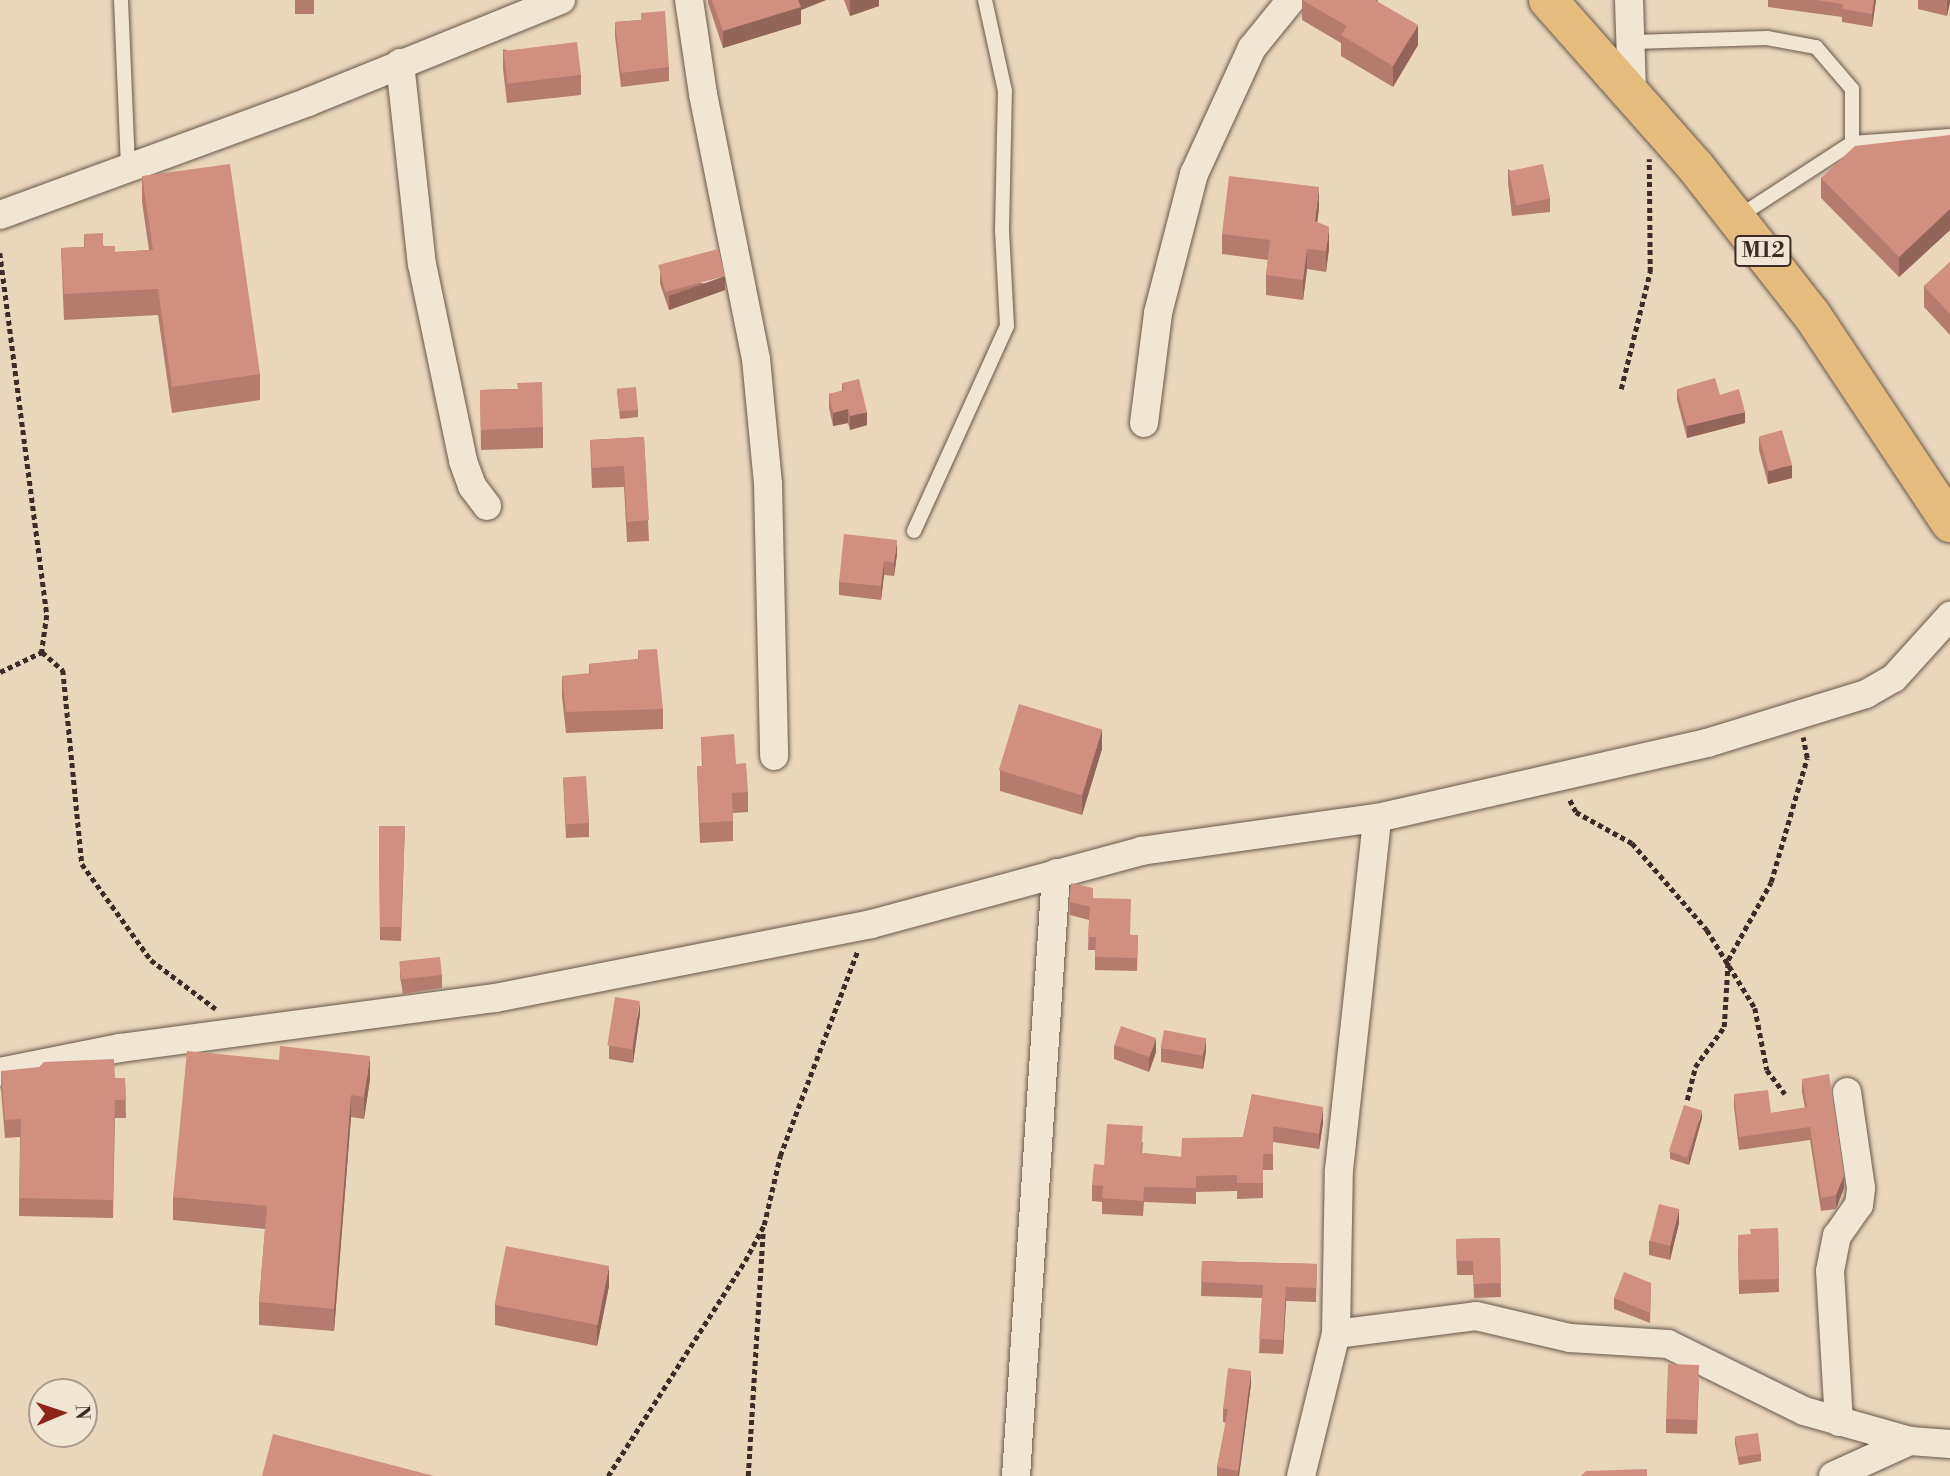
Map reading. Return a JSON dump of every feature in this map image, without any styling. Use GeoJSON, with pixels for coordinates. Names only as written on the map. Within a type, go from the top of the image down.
{"type":"FeatureCollection","features":[{"type":"Feature","properties":{"kind":"highway","name":"M12"},"geometry":{"type":"LineString","coordinates":[[1548,0],[1641,103],[1737,218],[1870,396],[1950,523]]}},
{"type":"Feature","properties":{"kind":"street"},"geometry":{"type":"LineString","coordinates":[[0,215],[128,171],[561,0]]}},
{"type":"Feature","properties":{"kind":"street"},"geometry":{"type":"LineString","coordinates":[[689,0],[703,94],[756,359],[768,484],[774,755]]}},
{"type":"Feature","properties":{"kind":"street"},"geometry":{"type":"LineString","coordinates":[[1144,423],[1158,313],[1194,174],[1252,48],[1291,0]]}},
{"type":"Feature","properties":{"kind":"street"},"geometry":{"type":"LineString","coordinates":[[1629,0],[1641,103]]}},
{"type":"Feature","properties":{"kind":"street"},"geometry":{"type":"LineString","coordinates":[[400,63],[422,264],[463,461],[472,486],[487,506]]}},
{"type":"Feature","properties":{"kind":"street"},"geometry":{"type":"LineString","coordinates":[[0,1072],[120,1048],[495,998],[871,924],[1056,873],[1211,838],[1377,818],[1564,775],[1799,717],[1866,694],[1894,678],[1950,617]]}},
{"type":"Feature","properties":{"kind":"street"},"geometry":{"type":"LineString","coordinates":[[1301,1476],[1336,1334],[1339,1170],[1377,818]]}},
{"type":"Feature","properties":{"kind":"street"},"geometry":{"type":"LineString","coordinates":[[1016,1476],[1056,873]]}},
{"type":"Feature","properties":{"kind":"street"},"geometry":{"type":"LineString","coordinates":[[1839,1422],[1830,1271],[1838,1236],[1858,1205],[1861,1188],[1847,1092]]}},
{"type":"Feature","properties":{"kind":"street"},"geometry":{"type":"LineString","coordinates":[[1336,1334],[1476,1316],[1570,1338],[1668,1344],[1804,1411],[1910,1441],[1950,1444]]}},
{"type":"Feature","properties":{"kind":"street"},"geometry":{"type":"LineString","coordinates":[[1833,1476],[1910,1441]]}},
{"type":"Feature","properties":{"kind":"lane"},"geometry":{"type":"LineString","coordinates":[[121,0],[128,171]]}},
{"type":"Feature","properties":{"kind":"lane"},"geometry":{"type":"LineString","coordinates":[[914,531],[1007,326],[1002,231],[1005,91],[985,0]]}},
{"type":"Feature","properties":{"kind":"lane"},"geometry":{"type":"LineString","coordinates":[[1632,42],[1767,38],[1816,47],[1852,89],[1852,143]]}},
{"type":"Feature","properties":{"kind":"lane"},"geometry":{"type":"LineString","coordinates":[[1737,218],[1852,143],[1950,136]]}},
{"type":"Feature","properties":{"kind":"path"},"geometry":{"type":"LineString","coordinates":[[1621,389],[1650,272],[1641,103]]}},
{"type":"Feature","properties":{"kind":"path"},"geometry":{"type":"LineString","coordinates":[[0,253],[47,615],[42,652]]}},
{"type":"Feature","properties":{"kind":"path"},"geometry":{"type":"LineString","coordinates":[[0,672],[42,652]]}},
{"type":"Feature","properties":{"kind":"path"},"geometry":{"type":"LineString","coordinates":[[42,652],[63,670],[82,864],[151,960],[245,1031]]}},
{"type":"Feature","properties":{"kind":"path"},"geometry":{"type":"LineString","coordinates":[[1687,1100],[1695,1067],[1724,1027],[1728,960],[1770,882],[1807,758],[1799,717]]}},
{"type":"Feature","properties":{"kind":"path"},"geometry":{"type":"LineString","coordinates":[[1564,775],[1576,812],[1632,844],[1677,890],[1728,960],[1755,1009],[1767,1070],[1785,1094]]}},
{"type":"Feature","properties":{"kind":"path"},"geometry":{"type":"LineString","coordinates":[[748,1476],[764,1225],[780,1156],[871,924]]}},
{"type":"Feature","properties":{"kind":"path"},"geometry":{"type":"LineString","coordinates":[[608,1476],[764,1225]]}},
{"type":"Feature","properties":{"kind":"building"},"geometry":{"type":"Polygon","coordinates":[[[712,0],[798,0],[801,7],[723,31],[712,0]]]}},
{"type":"Feature","properties":{"kind":"building"},"geometry":{"type":"Polygon","coordinates":[[[1302,0],[1375,0],[1418,25],[1393,66],[1341,35],[1347,26],[1302,0]]]}},
{"type":"Feature","properties":{"kind":"building"},"geometry":{"type":"Polygon","coordinates":[[[1816,0],[1874,0],[1872,14],[1842,9],[1843,4],[1816,0]]]}},
{"type":"Feature","properties":{"kind":"building"},"geometry":{"type":"Polygon","coordinates":[[[665,11],[669,67],[621,73],[615,22],[641,20],[641,13],[665,11]]]}},
{"type":"Feature","properties":{"kind":"building"},"geometry":{"type":"Polygon","coordinates":[[[577,42],[581,75],[508,84],[504,51],[577,42]]]}},
{"type":"Feature","properties":{"kind":"building"},"geometry":{"type":"Polygon","coordinates":[[[1950,135],[1950,209],[1899,257],[1821,178],[1855,146],[1950,135]]]}},
{"type":"Feature","properties":{"kind":"building"},"geometry":{"type":"Polygon","coordinates":[[[230,164],[260,374],[172,387],[158,289],[64,294],[61,248],[85,247],[84,234],[103,233],[103,246],[115,246],[115,252],[153,250],[142,176],[230,164]]]}},
{"type":"Feature","properties":{"kind":"building"},"geometry":{"type":"Polygon","coordinates":[[[1543,164],[1550,198],[1516,206],[1509,171],[1543,164]]]}},
{"type":"Feature","properties":{"kind":"building"},"geometry":{"type":"Polygon","coordinates":[[[1229,176],[1319,187],[1315,221],[1329,227],[1326,251],[1307,249],[1303,280],[1266,275],[1270,240],[1222,234],[1229,176]]]}},
{"type":"Feature","properties":{"kind":"building"},"geometry":{"type":"Polygon","coordinates":[[[718,249],[725,276],[665,292],[658,265],[718,249]]]}},
{"type":"Feature","properties":{"kind":"building"},"geometry":{"type":"Polygon","coordinates":[[[1950,262],[1950,314],[1924,286],[1950,262]]]}},
{"type":"Feature","properties":{"kind":"building"},"geometry":{"type":"Polygon","coordinates":[[[1715,378],[1720,395],[1739,389],[1745,412],[1687,426],[1677,389],[1715,378]]]}},
{"type":"Feature","properties":{"kind":"building"},"geometry":{"type":"Polygon","coordinates":[[[859,379],[867,412],[850,416],[848,409],[833,413],[829,394],[844,390],[842,383],[859,379]]]}},
{"type":"Feature","properties":{"kind":"building"},"geometry":{"type":"Polygon","coordinates":[[[542,382],[543,427],[481,430],[480,390],[518,389],[517,383],[542,382]]]}},
{"type":"Feature","properties":{"kind":"building"},"geometry":{"type":"Polygon","coordinates":[[[636,387],[638,410],[619,412],[617,389],[636,387]]]}},
{"type":"Feature","properties":{"kind":"building"},"geometry":{"type":"Polygon","coordinates":[[[1782,430],[1792,465],[1769,471],[1759,437],[1782,430]]]}},
{"type":"Feature","properties":{"kind":"building"},"geometry":{"type":"Polygon","coordinates":[[[644,437],[649,520],[627,522],[624,466],[592,468],[590,440],[644,437]]]}},
{"type":"Feature","properties":{"kind":"building"},"geometry":{"type":"Polygon","coordinates":[[[844,534],[897,540],[894,563],[884,561],[881,586],[839,582],[844,534]]]}},
{"type":"Feature","properties":{"kind":"building"},"geometry":{"type":"Polygon","coordinates":[[[657,649],[663,709],[566,712],[562,676],[590,673],[589,664],[639,659],[638,650],[657,649]]]}},
{"type":"Feature","properties":{"kind":"building"},"geometry":{"type":"Polygon","coordinates":[[[1019,704],[1102,729],[1082,795],[999,770],[1019,704]]]}},
{"type":"Feature","properties":{"kind":"building"},"geometry":{"type":"Polygon","coordinates":[[[734,734],[736,764],[746,763],[748,792],[732,793],[733,821],[700,823],[697,766],[703,766],[701,737],[734,734]]]}},
{"type":"Feature","properties":{"kind":"building"},"geometry":{"type":"Polygon","coordinates":[[[586,776],[589,823],[566,824],[563,778],[586,776]]]}},
{"type":"Feature","properties":{"kind":"building"},"geometry":{"type":"Polygon","coordinates":[[[379,826],[405,826],[401,927],[380,927],[379,826]]]}},
{"type":"Feature","properties":{"kind":"building"},"geometry":{"type":"Polygon","coordinates":[[[1071,883],[1093,888],[1093,898],[1131,899],[1130,935],[1138,935],[1137,958],[1095,957],[1096,937],[1088,937],[1090,907],[1070,902],[1071,883]]]}},
{"type":"Feature","properties":{"kind":"building"},"geometry":{"type":"Polygon","coordinates":[[[440,957],[442,975],[401,979],[399,961],[440,957]]]}},
{"type":"Feature","properties":{"kind":"building"},"geometry":{"type":"Polygon","coordinates":[[[615,997],[640,1001],[632,1049],[607,1045],[615,997]]]}},
{"type":"Feature","properties":{"kind":"building"},"geometry":{"type":"Polygon","coordinates":[[[1121,1026],[1156,1038],[1149,1057],[1114,1045],[1121,1026]]]}},
{"type":"Feature","properties":{"kind":"building"},"geometry":{"type":"Polygon","coordinates":[[[1164,1030],[1206,1038],[1203,1056],[1161,1048],[1164,1030]]]}},
{"type":"Feature","properties":{"kind":"building"},"geometry":{"type":"Polygon","coordinates":[[[280,1046],[370,1056],[364,1097],[351,1095],[334,1309],[259,1302],[267,1206],[173,1197],[187,1051],[279,1060],[280,1046]]]}},
{"type":"Feature","properties":{"kind":"building"},"geometry":{"type":"Polygon","coordinates":[[[114,1059],[115,1078],[125,1078],[126,1100],[115,1100],[113,1200],[19,1198],[21,1119],[5,1120],[1,1071],[39,1067],[44,1062],[114,1059]]]}},
{"type":"Feature","properties":{"kind":"building"},"geometry":{"type":"Polygon","coordinates":[[[1829,1074],[1844,1175],[1836,1195],[1821,1198],[1810,1127],[1739,1137],[1734,1094],[1768,1090],[1771,1113],[1807,1107],[1802,1079],[1829,1074]]]}},
{"type":"Feature","properties":{"kind":"building"},"geometry":{"type":"Polygon","coordinates":[[[1252,1094],[1323,1107],[1319,1134],[1273,1126],[1273,1154],[1263,1154],[1263,1183],[1237,1183],[1237,1175],[1196,1176],[1196,1188],[1144,1187],[1143,1201],[1102,1198],[1103,1186],[1092,1185],[1094,1164],[1104,1165],[1107,1124],[1143,1126],[1141,1153],[1181,1157],[1182,1138],[1243,1137],[1252,1094]]]}},
{"type":"Feature","properties":{"kind":"building"},"geometry":{"type":"Polygon","coordinates":[[[1684,1105],[1702,1111],[1687,1157],[1669,1152],[1684,1105]]]}},
{"type":"Feature","properties":{"kind":"building"},"geometry":{"type":"Polygon","coordinates":[[[1659,1204],[1679,1209],[1670,1246],[1650,1241],[1659,1204]]]}},
{"type":"Feature","properties":{"kind":"building"},"geometry":{"type":"Polygon","coordinates":[[[1778,1228],[1779,1279],[1739,1280],[1738,1235],[1751,1234],[1750,1229],[1778,1228]]]}},
{"type":"Feature","properties":{"kind":"building"},"geometry":{"type":"Polygon","coordinates":[[[1500,1238],[1501,1283],[1474,1284],[1473,1261],[1457,1261],[1456,1239],[1500,1238]]]}},
{"type":"Feature","properties":{"kind":"building"},"geometry":{"type":"Polygon","coordinates":[[[506,1246],[609,1266],[598,1325],[495,1305],[506,1246]]]}},
{"type":"Feature","properties":{"kind":"building"},"geometry":{"type":"Polygon","coordinates":[[[1202,1261],[1317,1264],[1316,1288],[1286,1287],[1283,1340],[1259,1339],[1263,1285],[1201,1282],[1202,1261]]]}},
{"type":"Feature","properties":{"kind":"building"},"geometry":{"type":"Polygon","coordinates":[[[1624,1272],[1651,1283],[1650,1313],[1614,1298],[1624,1272]]]}},
{"type":"Feature","properties":{"kind":"building"},"geometry":{"type":"Polygon","coordinates":[[[1668,1364],[1699,1365],[1697,1420],[1666,1419],[1668,1364]]]}},
{"type":"Feature","properties":{"kind":"building"},"geometry":{"type":"Polygon","coordinates":[[[1228,1368],[1251,1371],[1238,1471],[1217,1467],[1228,1409],[1223,1409],[1228,1368]]]}},
{"type":"Feature","properties":{"kind":"building"},"geometry":{"type":"Polygon","coordinates":[[[1758,1433],[1761,1454],[1738,1457],[1735,1436],[1758,1433]]]}},
{"type":"Feature","properties":{"kind":"building"},"geometry":{"type":"Polygon","coordinates":[[[273,1434],[434,1476],[262,1476],[273,1434]]]}},
{"type":"Feature","properties":{"kind":"building"},"geometry":{"type":"Polygon","coordinates":[[[1647,1469],[1647,1476],[1581,1476],[1586,1471],[1647,1469]]]}}]}
